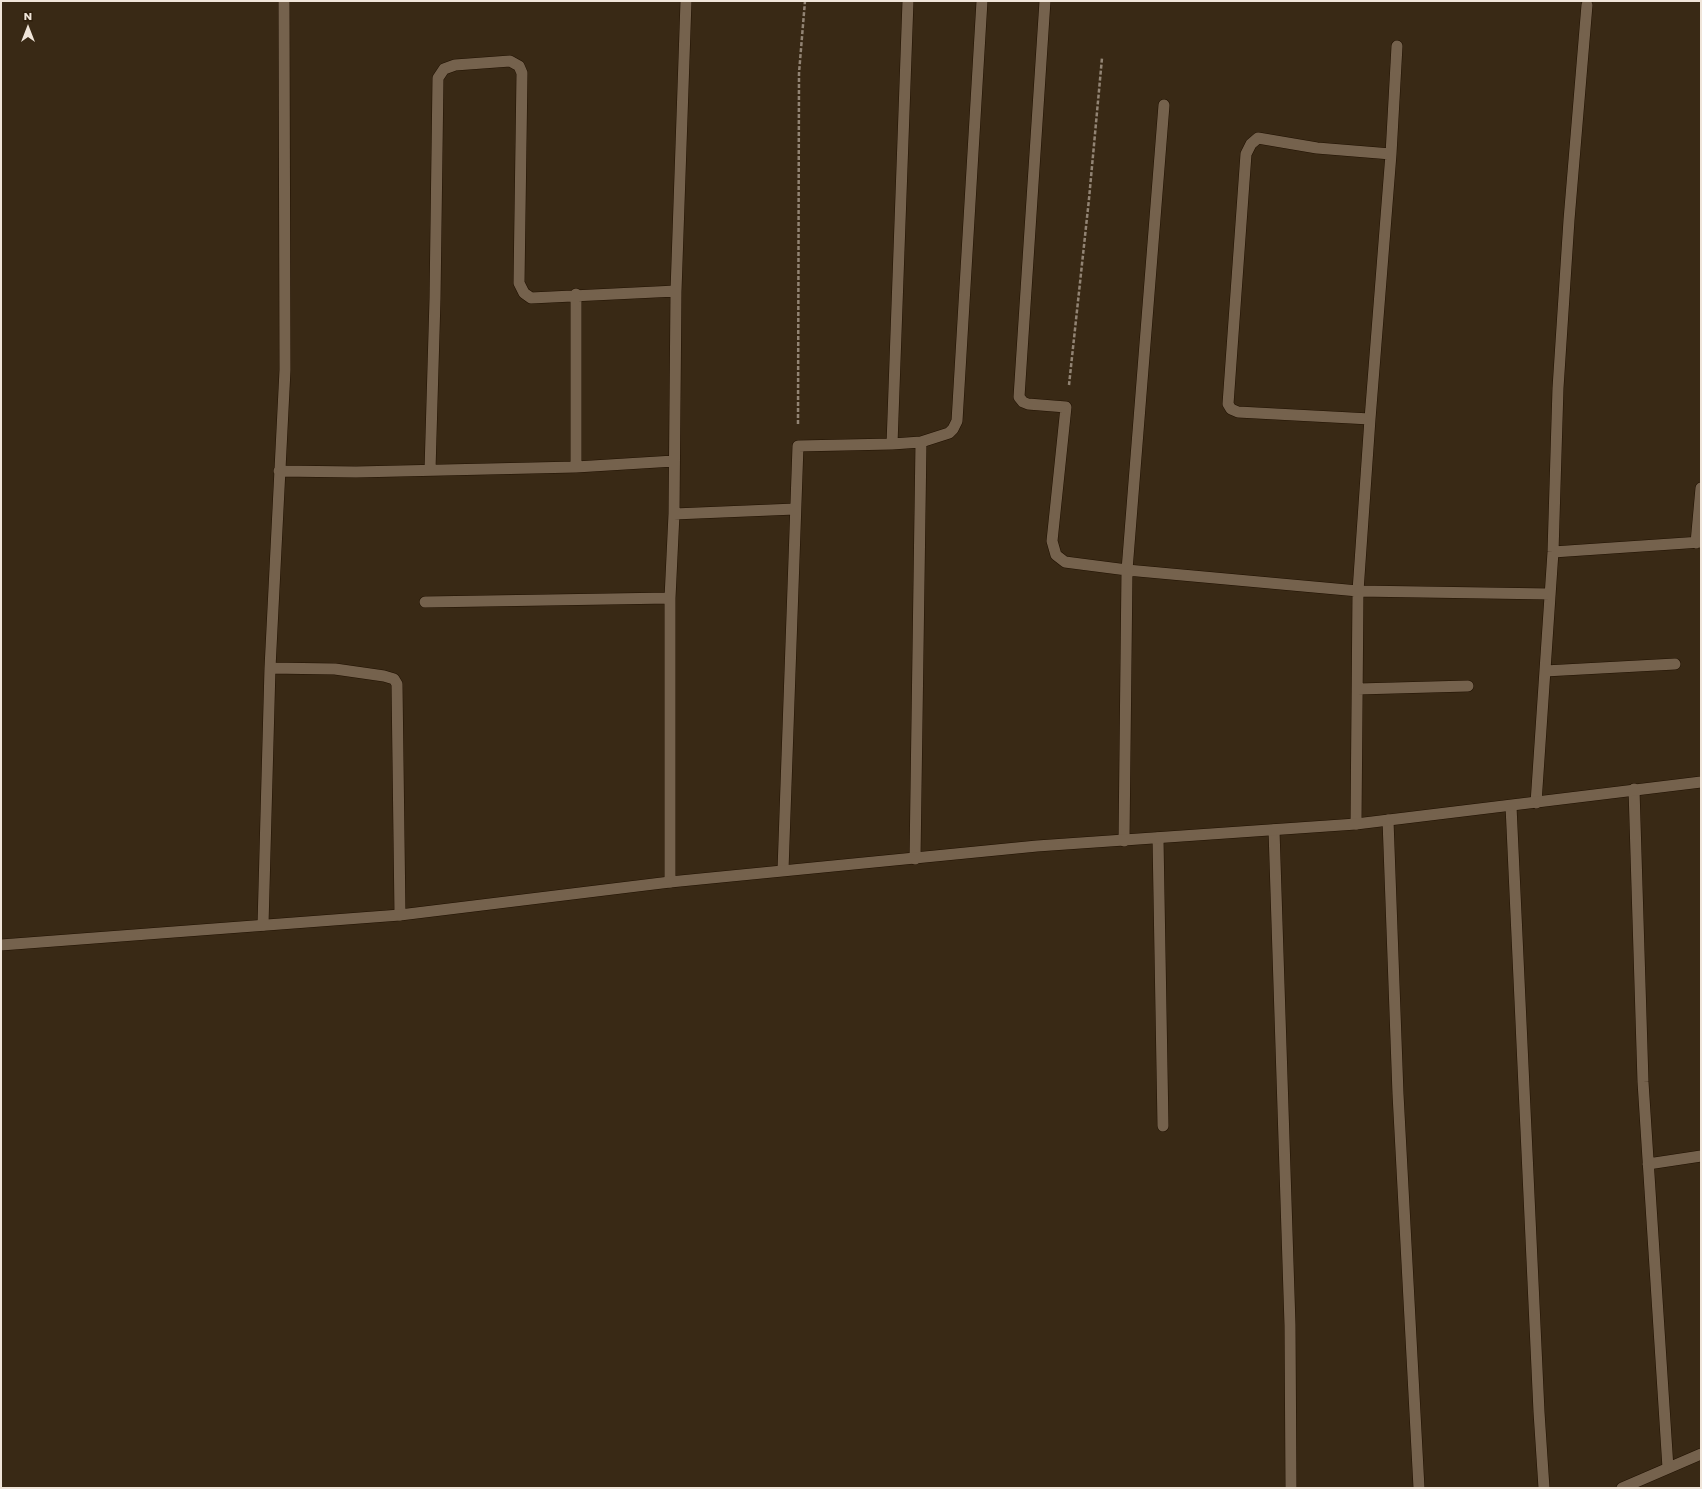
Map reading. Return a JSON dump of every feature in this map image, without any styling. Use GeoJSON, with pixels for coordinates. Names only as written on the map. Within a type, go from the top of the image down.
{"type":"FeatureCollection","features":[{"type":"Feature","properties":{"kind":"street"},"geometry":{"type":"LineString","coordinates":[[670,882],[670,598],[674,514],[676,291],[686,1]]}},
{"type":"Feature","properties":{"kind":"street"},"geometry":{"type":"LineString","coordinates":[[892,444],[908,1]]}},
{"type":"Feature","properties":{"kind":"street"},"geometry":{"type":"LineString","coordinates":[[783,870],[798,446],[921,442],[949,433],[957,421],[982,1]]}},
{"type":"Feature","properties":{"kind":"street"},"geometry":{"type":"LineString","coordinates":[[1045,1],[1019,397],[1023,402],[1028,404],[1066,407],[1052,541],[1056,555],[1064,562],[1127,570],[1358,591],[1550,594]]}},
{"type":"Feature","properties":{"kind":"street"},"geometry":{"type":"LineString","coordinates":[[263,925],[270,668],[285,370],[284,2]]}},
{"type":"Feature","properties":{"kind":"street"},"geometry":{"type":"LineString","coordinates":[[1536,803],[1553,552],[1558,388],[1569,220],[1587,5]]}},
{"type":"Feature","properties":{"kind":"street"},"geometry":{"type":"LineString","coordinates":[[1356,824],[1358,591],[1391,154],[1397,46]]}},
{"type":"Feature","properties":{"kind":"street"},"geometry":{"type":"LineString","coordinates":[[430,470],[435,299],[438,78],[444,69],[455,66],[510,61],[519,66],[522,73],[519,283],[524,293],[531,298],[576,294],[676,291]]}},
{"type":"Feature","properties":{"kind":"street"},"geometry":{"type":"LineString","coordinates":[[1124,841],[1127,570],[1164,105]]}},
{"type":"Feature","properties":{"kind":"street"},"geometry":{"type":"LineString","coordinates":[[1370,419],[1238,412],[1231,409],[1228,404],[1246,154],[1251,144],[1258,138],[1317,148],[1391,154]]}},
{"type":"Feature","properties":{"kind":"street"},"geometry":{"type":"LineString","coordinates":[[576,294],[576,467]]}},
{"type":"Feature","properties":{"kind":"street"},"geometry":{"type":"LineString","coordinates":[[915,859],[921,442]]}},
{"type":"Feature","properties":{"kind":"street"},"geometry":{"type":"LineString","coordinates":[[279,471],[356,472],[576,467],[674,461]]}},
{"type":"Feature","properties":{"kind":"street"},"geometry":{"type":"LineString","coordinates":[[1553,552],[1699,543],[1701,488]]}},
{"type":"Feature","properties":{"kind":"street"},"geometry":{"type":"LineString","coordinates":[[674,514],[795,509]]}},
{"type":"Feature","properties":{"kind":"street"},"geometry":{"type":"LineString","coordinates":[[425,602],[670,598]]}},
{"type":"Feature","properties":{"kind":"street"},"geometry":{"type":"LineString","coordinates":[[1545,671],[1675,664]]}},
{"type":"Feature","properties":{"kind":"street"},"geometry":{"type":"LineString","coordinates":[[270,668],[335,669],[384,676],[394,679],[397,684],[400,916]]}},
{"type":"Feature","properties":{"kind":"street"},"geometry":{"type":"LineString","coordinates":[[1358,689],[1468,686]]}},
{"type":"Feature","properties":{"kind":"street"},"geometry":{"type":"LineString","coordinates":[[1,945],[400,916],[670,882],[783,870],[915,859],[1036,846],[1356,824],[1701,782]]}},
{"type":"Feature","properties":{"kind":"street"},"geometry":{"type":"LineString","coordinates":[[1634,789],[1642,1074],[1668,1468]]}},
{"type":"Feature","properties":{"kind":"street"},"geometry":{"type":"LineString","coordinates":[[1510,806],[1538,1412],[1544,1488]]}},
{"type":"Feature","properties":{"kind":"street"},"geometry":{"type":"LineString","coordinates":[[1388,820],[1398,1094],[1419,1488]]}},
{"type":"Feature","properties":{"kind":"street"},"geometry":{"type":"LineString","coordinates":[[1274,830],[1290,1325],[1291,1488]]}},
{"type":"Feature","properties":{"kind":"street"},"geometry":{"type":"LineString","coordinates":[[1158,838],[1163,1126]]}},
{"type":"Feature","properties":{"kind":"street"},"geometry":{"type":"LineString","coordinates":[[1648,1164],[1701,1156]]}},
{"type":"Feature","properties":{"kind":"street"},"geometry":{"type":"LineString","coordinates":[[1622,1488],[1701,1454]]}},
{"type":"Feature","properties":{"kind":"path"},"geometry":{"type":"LineString","coordinates":[[798,446],[799,73],[805,1]]}},
{"type":"Feature","properties":{"kind":"path"},"geometry":{"type":"LineString","coordinates":[[1066,407],[1089,199],[1102,58]]}}]}
